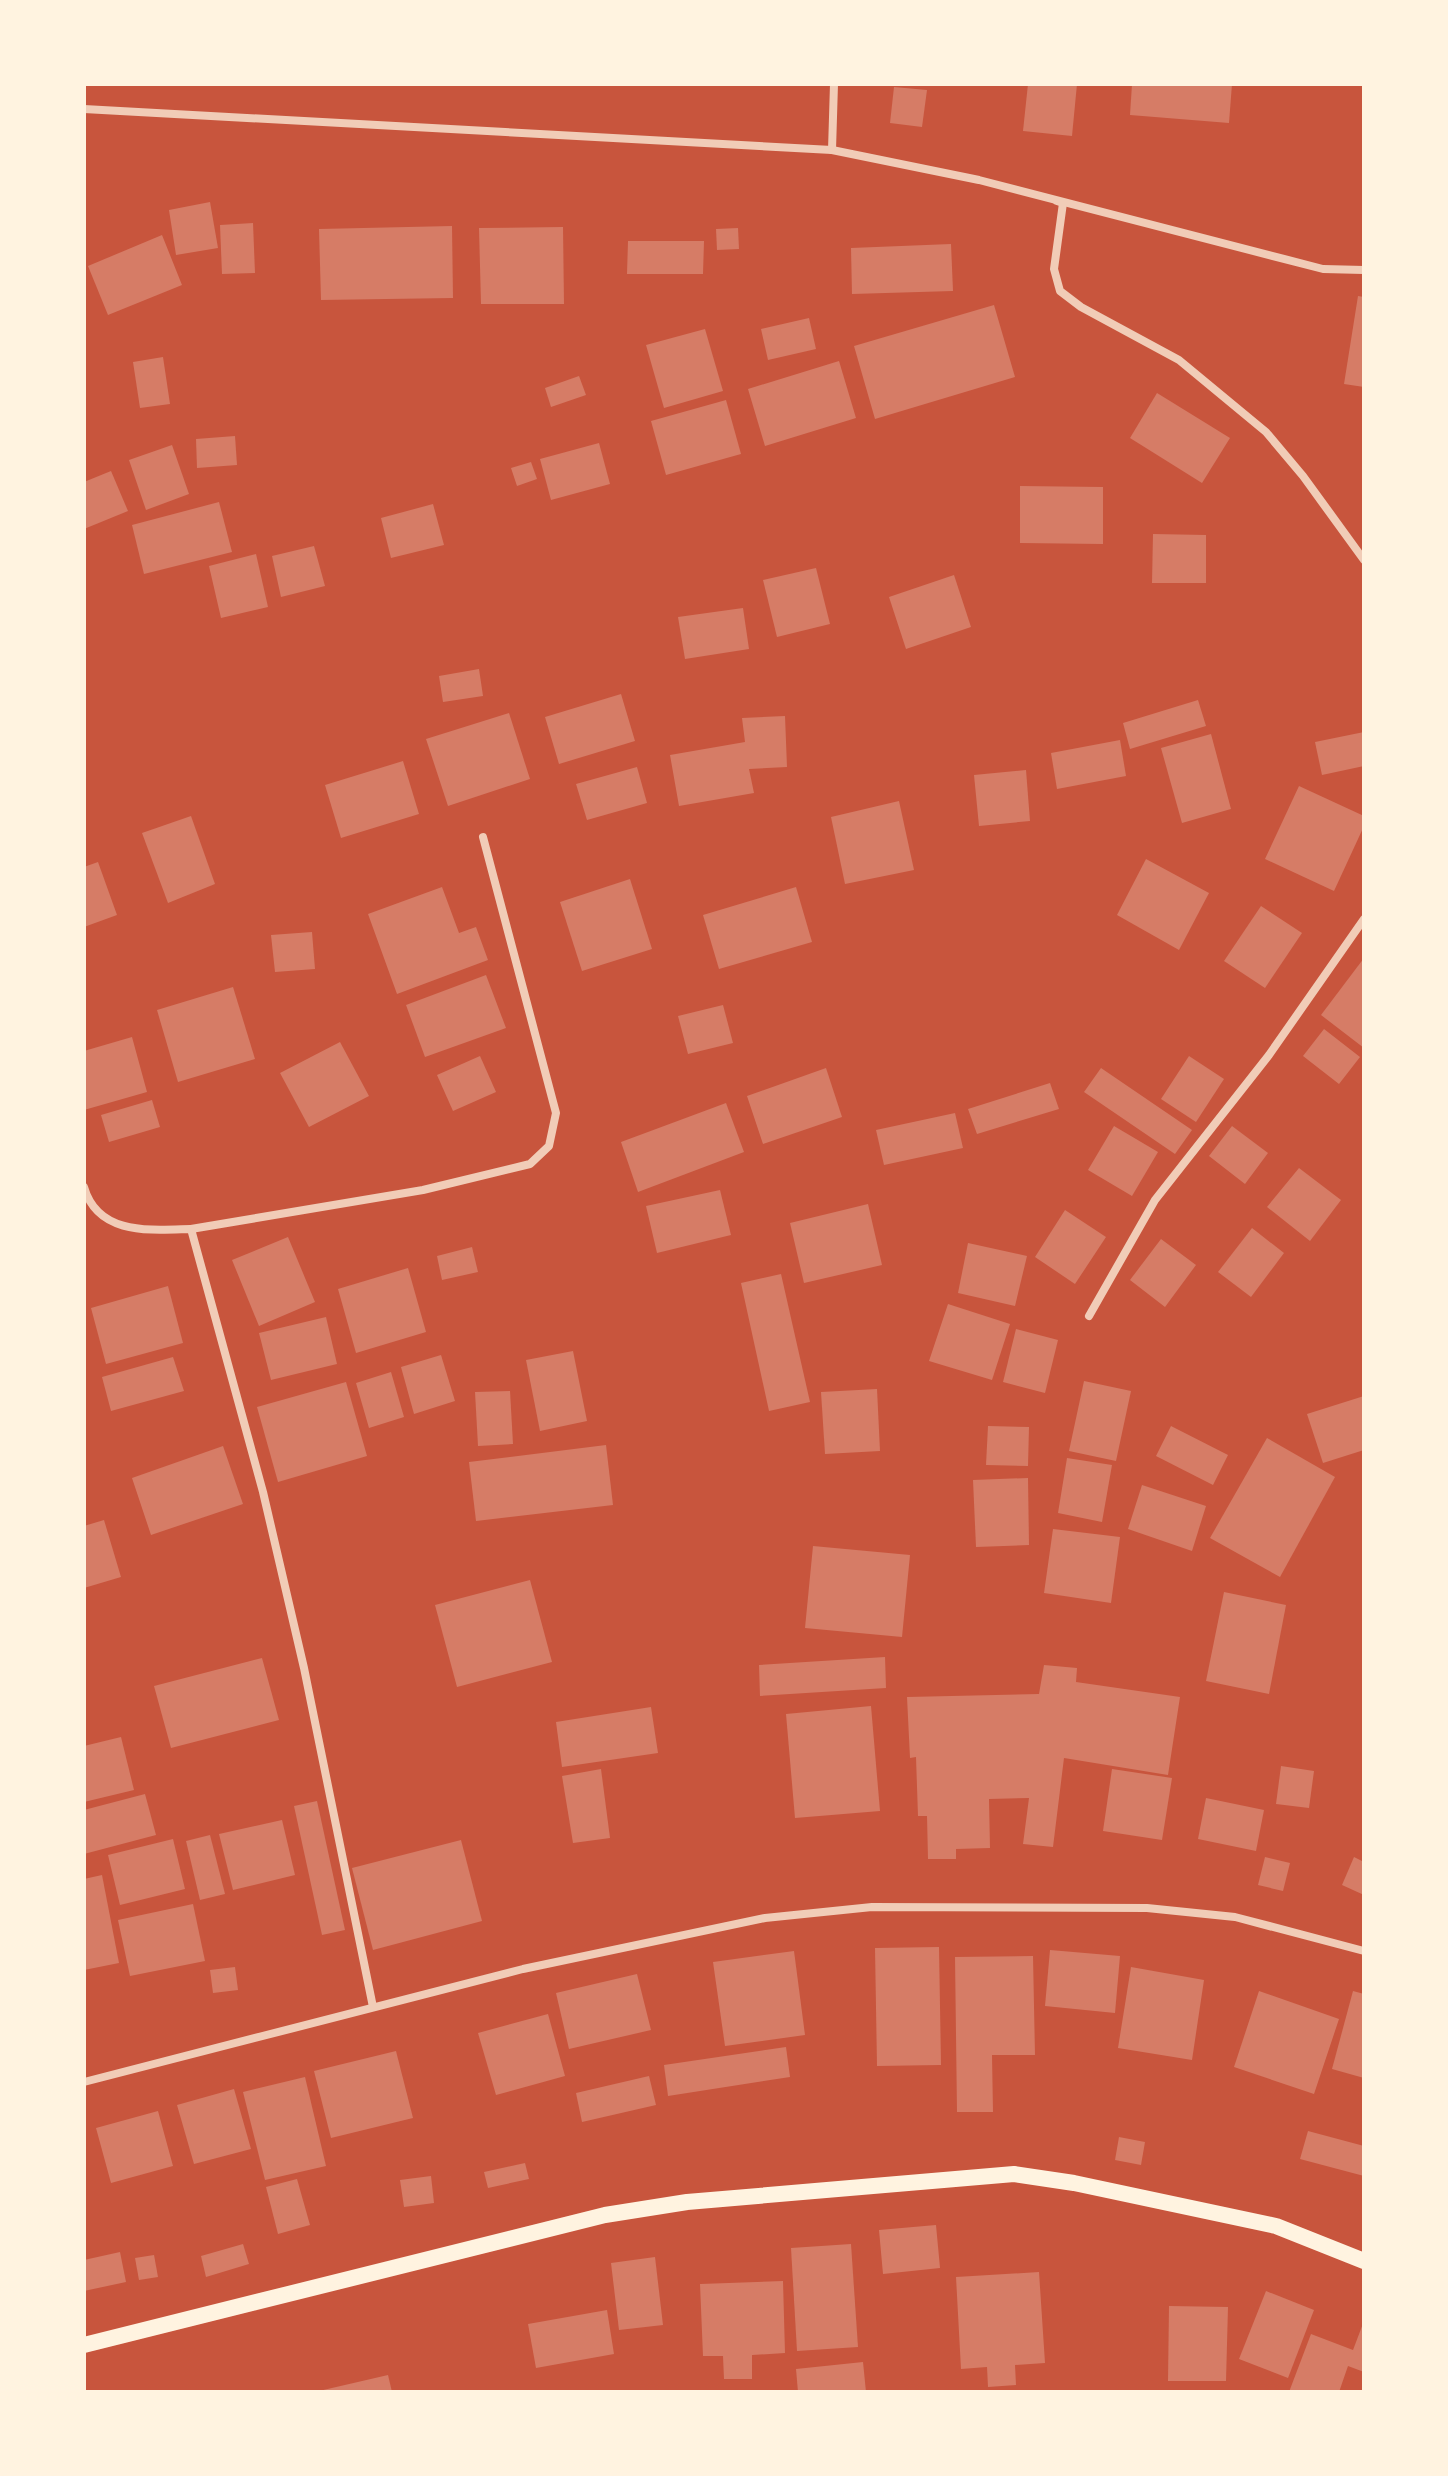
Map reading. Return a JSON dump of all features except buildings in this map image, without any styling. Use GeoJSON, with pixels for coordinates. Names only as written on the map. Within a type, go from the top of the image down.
{"type":"FeatureCollection","features":[{"type":"Feature","properties":{"kind":"main road"},"geometry":{"type":"LineString","coordinates":[[84,2345],[605,2215],[687,2202],[1014,2174],[1074,2183],[1276,2226],[1364,2261]]}},
{"type":"Feature","properties":{"kind":"street"},"geometry":{"type":"LineString","coordinates":[[832,150],[834,84]]}},
{"type":"Feature","properties":{"kind":"street"},"geometry":{"type":"LineString","coordinates":[[84,109],[832,150],[979,180],[1323,269],[1364,270]]}},
{"type":"Feature","properties":{"kind":"street"},"geometry":{"type":"LineString","coordinates":[[979,180],[1063,203],[1054,269],[1060,291],[1081,307],[1179,360],[1266,432],[1303,476],[1364,560]]}},
{"type":"Feature","properties":{"kind":"street"},"geometry":{"type":"LineString","coordinates":[[84,1187],[87,1197],[108,1222],[147,1230],[191,1229],[423,1190],[530,1164],[549,1146],[556,1113],[483,837]]}},
{"type":"Feature","properties":{"kind":"street"},"geometry":{"type":"LineString","coordinates":[[1089,1316],[1155,1200],[1269,1055],[1364,919]]}},
{"type":"Feature","properties":{"kind":"street"},"geometry":{"type":"LineString","coordinates":[[191,1229],[274,1536],[373,2007]]}},
{"type":"Feature","properties":{"kind":"street"},"geometry":{"type":"LineString","coordinates":[[84,2082],[523,1969],[765,1918],[872,1907],[1147,1908],[1235,1917],[1364,1951]]}}]}
